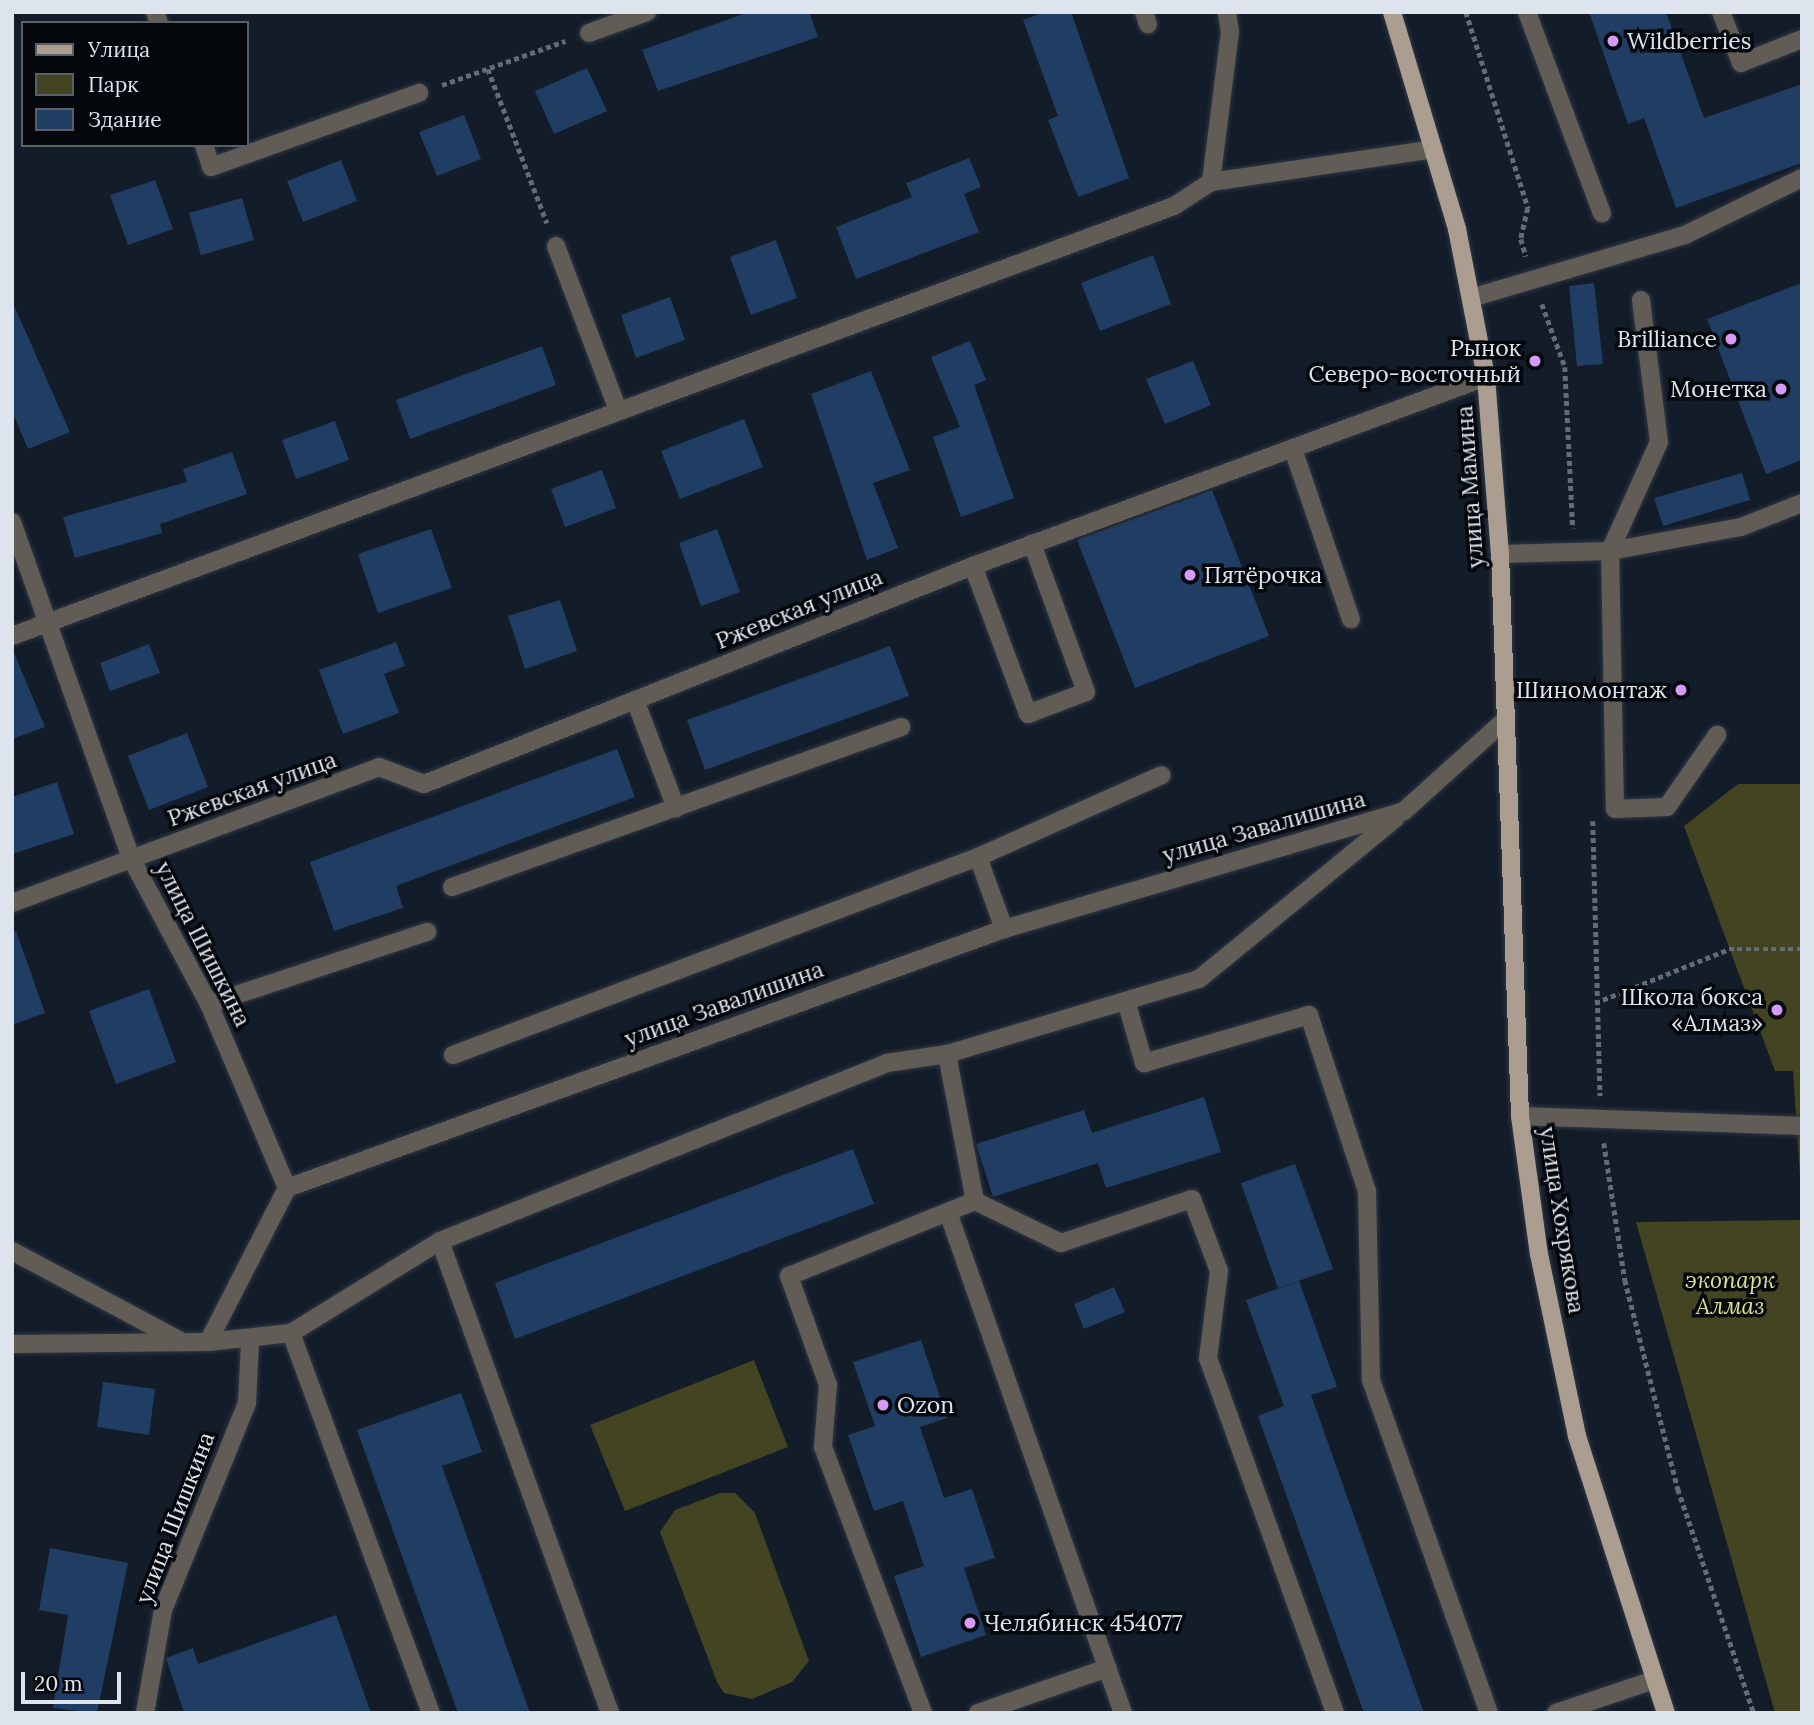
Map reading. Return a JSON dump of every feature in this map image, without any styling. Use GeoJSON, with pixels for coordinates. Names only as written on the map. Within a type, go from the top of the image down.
{"type":"FeatureCollection","features":[{"type":"Feature","properties":{"kind":"main road","name":"улица Мамина"},"geometry":{"type":"LineString","coordinates":[[1392,12],[1434,149],[1474,297],[1486,377],[1500,554],[1505,720]]}},
{"type":"Feature","properties":{"kind":"main road","name":"улица Хохрякова"},"geometry":{"type":"LineString","coordinates":[[1505,720],[1520,1116],[1539,1254],[1577,1436],[1665,1713]]}},
{"type":"Feature","properties":{"kind":"street"},"geometry":{"type":"LineString","coordinates":[[589,33],[647,12]]}},
{"type":"Feature","properties":{"kind":"street"},"geometry":{"type":"LineString","coordinates":[[1211,182],[1230,32],[1227,12]]}},
{"type":"Feature","properties":{"kind":"street"},"geometry":{"type":"LineString","coordinates":[[1527,12],[1602,214]]}},
{"type":"Feature","properties":{"kind":"street"},"geometry":{"type":"LineString","coordinates":[[1721,12],[1741,63],[1802,39]]}},
{"type":"Feature","properties":{"kind":"street"},"geometry":{"type":"LineString","coordinates":[[205,147],[211,167],[419,93]]}},
{"type":"Feature","properties":{"kind":"street"},"geometry":{"type":"LineString","coordinates":[[12,636],[1174,206],[1211,182],[1434,149]]}},
{"type":"Feature","properties":{"kind":"street"},"geometry":{"type":"LineString","coordinates":[[1474,297],[1685,235],[1802,178]]}},
{"type":"Feature","properties":{"kind":"street"},"geometry":{"type":"LineString","coordinates":[[556,246],[618,410]]}},
{"type":"Feature","properties":{"kind":"street"},"geometry":{"type":"LineString","coordinates":[[1641,300],[1659,442],[1610,551],[1615,809],[1667,807],[1717,735]]}},
{"type":"Feature","properties":{"kind":"street","name":"Ржевская улица"},"geometry":{"type":"LineString","coordinates":[[12,904],[379,767],[424,784],[973,566],[1486,377]]}},
{"type":"Feature","properties":{"kind":"street"},"geometry":{"type":"LineString","coordinates":[[1293,449],[1351,619]]}},
{"type":"Feature","properties":{"kind":"street"},"geometry":{"type":"LineString","coordinates":[[1500,554],[1610,551],[1741,527],[1802,503]]}},
{"type":"Feature","properties":{"kind":"street","name":"улица Шишкина"},"geometry":{"type":"LineString","coordinates":[[12,522],[132,860],[209,1004],[286,1188]]}},
{"type":"Feature","properties":{"kind":"street"},"geometry":{"type":"LineString","coordinates":[[973,566],[1028,714],[1075,697],[1086,692],[1032,544]]}},
{"type":"Feature","properties":{"kind":"street"},"geometry":{"type":"LineString","coordinates":[[635,700],[677,808]]}},
{"type":"Feature","properties":{"kind":"street","name":"улица Завалишина"},"geometry":{"type":"LineString","coordinates":[[286,1188],[1004,929],[1404,811],[1505,720]]}},
{"type":"Feature","properties":{"kind":"street"},"geometry":{"type":"LineString","coordinates":[[452,887],[901,727]]}},
{"type":"Feature","properties":{"kind":"street"},"geometry":{"type":"LineString","coordinates":[[453,1055],[978,857],[1162,775]]}},
{"type":"Feature","properties":{"kind":"street"},"geometry":{"type":"LineString","coordinates":[[12,1345],[250,1341],[291,1333],[440,1241],[887,1063],[947,1054],[1199,979],[1404,811]]}},
{"type":"Feature","properties":{"kind":"street"},"geometry":{"type":"LineString","coordinates":[[978,857],[1004,929]]}},
{"type":"Feature","properties":{"kind":"street"},"geometry":{"type":"LineString","coordinates":[[209,1004],[427,932]]}},
{"type":"Feature","properties":{"kind":"street"},"geometry":{"type":"LineString","coordinates":[[1126,1001],[1143,1063],[1309,1015],[1367,1191],[1371,1380],[1489,1713]]}},
{"type":"Feature","properties":{"kind":"street"},"geometry":{"type":"LineString","coordinates":[[947,1054],[975,1201]]}},
{"type":"Feature","properties":{"kind":"street"},"geometry":{"type":"LineString","coordinates":[[1520,1116],[1802,1126]]}},
{"type":"Feature","properties":{"kind":"street"},"geometry":{"type":"LineString","coordinates":[[208,1342],[286,1188]]}},
{"type":"Feature","properties":{"kind":"street"},"geometry":{"type":"LineString","coordinates":[[923,1713],[823,1447],[828,1385],[789,1276],[975,1201],[1061,1242],[1192,1199],[1219,1271],[1208,1359],[1335,1713]]}},
{"type":"Feature","properties":{"kind":"street"},"geometry":{"type":"LineString","coordinates":[[948,1212],[1123,1713]]}},
{"type":"Feature","properties":{"kind":"street"},"geometry":{"type":"LineString","coordinates":[[440,1241],[610,1713]]}},
{"type":"Feature","properties":{"kind":"street"},"geometry":{"type":"LineString","coordinates":[[12,1251],[182,1342]]}},
{"type":"Feature","properties":{"kind":"street"},"geometry":{"type":"LineString","coordinates":[[291,1333],[430,1713]]}},
{"type":"Feature","properties":{"kind":"street","name":"улица Шишкина"},"geometry":{"type":"LineString","coordinates":[[145,1713],[163,1610],[247,1403],[250,1341]]}},
{"type":"Feature","properties":{"kind":"street"},"geometry":{"type":"LineString","coordinates":[[978,1713],[1107,1668]]}},
{"type":"Feature","properties":{"kind":"street"},"geometry":{"type":"LineString","coordinates":[[1556,1713],[1654,1680]]}},
{"type":"Feature","properties":{"kind":"path"},"geometry":{"type":"LineString","coordinates":[[419,93],[589,33]]}},
{"type":"Feature","properties":{"kind":"path"},"geometry":{"type":"LineString","coordinates":[[488,69],[556,246]]}},
{"type":"Feature","properties":{"kind":"path"},"geometry":{"type":"LineString","coordinates":[[1595,1003],[1729,950],[1802,949]]}},
{"type":"Feature","properties":{"kind":"path"},"geometry":{"type":"LineString","coordinates":[[1600,1117],[1625,1280],[1678,1489],[1754,1713]]}},
{"type":"Feature","properties":{"kind":"green space","name":"Школа бокса «Алмаз»"},"geometry":{"type":"Polygon","coordinates":[[[1738,784],[1802,784],[1802,1206],[1793,1071],[1775,1071],[1684,826],[1738,784]]]}},
{"type":"Feature","properties":{"kind":"green space","name":"экопарк Алмаз"},"geometry":{"type":"Polygon","coordinates":[[[1802,1220],[1802,1713],[1775,1713],[1636,1222],[1802,1220]]]}},
{"type":"Feature","properties":{"kind":"green space"},"geometry":{"type":"Polygon","coordinates":[[[754,1360],[788,1447],[625,1511],[590,1425],[754,1360]]]}},
{"type":"Feature","properties":{"kind":"green space"},"geometry":{"type":"Polygon","coordinates":[[[720,1493],[735,1493],[755,1513],[809,1661],[792,1682],[752,1699],[724,1693],[717,1682],[660,1532],[675,1510],[720,1493]]]}},
{"type":"Feature","properties":{"kind":"building"},"geometry":{"type":"Polygon","coordinates":[[[749,12],[809,12],[818,37],[658,91],[642,50],[749,12]]]}},
{"type":"Feature","properties":{"kind":"building"},"geometry":{"type":"Polygon","coordinates":[[[1044,12],[1071,12],[1129,178],[1078,197],[1048,120],[1058,116],[1023,20],[1044,12]]]}},
{"type":"Feature","properties":{"kind":"building"},"geometry":{"type":"Polygon","coordinates":[[[1589,12],[1666,12],[1704,118],[1802,84],[1802,163],[1676,208],[1644,118],[1628,124],[1589,12]]]}},
{"type":"Feature","properties":{"kind":"building"},"geometry":{"type":"Polygon","coordinates":[[[587,68],[607,111],[554,134],[535,91],[587,68]]]}},
{"type":"Feature","properties":{"kind":"building"},"geometry":{"type":"Polygon","coordinates":[[[464,115],[481,159],[437,176],[419,132],[464,115]]]}},
{"type":"Feature","properties":{"kind":"building"},"geometry":{"type":"Polygon","coordinates":[[[969,158],[981,187],[964,194],[979,232],[856,279],[836,227],[912,197],[906,183],[969,158]]]}},
{"type":"Feature","properties":{"kind":"building"},"geometry":{"type":"Polygon","coordinates":[[[341,160],[357,201],[303,222],[287,181],[341,160]]]}},
{"type":"Feature","properties":{"kind":"building"},"geometry":{"type":"Polygon","coordinates":[[[155,180],[173,229],[128,245],[110,195],[155,180]]]}},
{"type":"Feature","properties":{"kind":"building"},"geometry":{"type":"Polygon","coordinates":[[[242,198],[254,240],[201,255],[189,213],[242,198]]]}},
{"type":"Feature","properties":{"kind":"building"},"geometry":{"type":"Polygon","coordinates":[[[776,240],[797,298],[751,315],[730,257],[776,240]]]}},
{"type":"Feature","properties":{"kind":"building"},"geometry":{"type":"Polygon","coordinates":[[[1153,255],[1171,304],[1100,331],[1081,283],[1153,255]]]}},
{"type":"Feature","properties":{"kind":"building"},"geometry":{"type":"Polygon","coordinates":[[[1594,283],[1603,364],[1577,366],[1569,286],[1594,283]]]}},
{"type":"Feature","properties":{"kind":"building"},"geometry":{"type":"Polygon","coordinates":[[[1802,283],[1802,460],[1766,474],[1707,319],[1802,283]]]}},
{"type":"Feature","properties":{"kind":"building"},"geometry":{"type":"Polygon","coordinates":[[[670,297],[685,340],[636,358],[621,315],[670,297]]]}},
{"type":"Feature","properties":{"kind":"building"},"geometry":{"type":"Polygon","coordinates":[[[12,301],[70,432],[28,449],[12,411],[12,301]]]}},
{"type":"Feature","properties":{"kind":"building"},"geometry":{"type":"Polygon","coordinates":[[[970,341],[986,380],[974,385],[1014,498],[961,517],[933,437],[960,427],[931,357],[970,341]]]}},
{"type":"Feature","properties":{"kind":"building"},"geometry":{"type":"Polygon","coordinates":[[[542,346],[556,385],[410,439],[396,400],[542,346]]]}},
{"type":"Feature","properties":{"kind":"building"},"geometry":{"type":"Polygon","coordinates":[[[1193,361],[1211,405],[1165,424],[1146,379],[1193,361]]]}},
{"type":"Feature","properties":{"kind":"building"},"geometry":{"type":"Polygon","coordinates":[[[871,371],[910,470],[873,483],[898,548],[867,560],[811,394],[871,371]]]}},
{"type":"Feature","properties":{"kind":"building"},"geometry":{"type":"Polygon","coordinates":[[[744,419],[763,467],[680,499],[661,451],[744,419]]]}},
{"type":"Feature","properties":{"kind":"building"},"geometry":{"type":"Polygon","coordinates":[[[335,421],[349,460],[296,479],[282,440],[335,421]]]}},
{"type":"Feature","properties":{"kind":"building"},"geometry":{"type":"Polygon","coordinates":[[[232,452],[247,494],[160,524],[162,533],[75,558],[63,517],[187,482],[183,469],[232,452]]]}},
{"type":"Feature","properties":{"kind":"building"},"geometry":{"type":"Polygon","coordinates":[[[602,470],[616,508],[565,527],[551,489],[602,470]]]}},
{"type":"Feature","properties":{"kind":"building"},"geometry":{"type":"Polygon","coordinates":[[[1742,473],[1750,500],[1663,526],[1654,498],[1742,473]]]}},
{"type":"Feature","properties":{"kind":"building"},"geometry":{"type":"Polygon","coordinates":[[[1212,490],[1269,636],[1135,688],[1077,540],[1212,490]]]}},
{"type":"Feature","properties":{"kind":"building"},"geometry":{"type":"Polygon","coordinates":[[[431,529],[452,588],[378,613],[358,554],[431,529]]]}},
{"type":"Feature","properties":{"kind":"building"},"geometry":{"type":"Polygon","coordinates":[[[717,529],[740,592],[701,606],[679,543],[717,529]]]}},
{"type":"Feature","properties":{"kind":"building"},"geometry":{"type":"Polygon","coordinates":[[[560,600],[577,651],[525,669],[508,616],[560,600]]]}},
{"type":"Feature","properties":{"kind":"building"},"geometry":{"type":"Polygon","coordinates":[[[396,642],[405,666],[384,674],[399,713],[343,734],[319,670],[396,642]]]}},
{"type":"Feature","properties":{"kind":"building"},"geometry":{"type":"Polygon","coordinates":[[[149,644],[160,673],[110,691],[100,663],[149,644]]]}},
{"type":"Feature","properties":{"kind":"building"},"geometry":{"type":"Polygon","coordinates":[[[890,646],[909,696],[705,770],[687,720],[890,646]]]}},
{"type":"Feature","properties":{"kind":"building"},"geometry":{"type":"Polygon","coordinates":[[[12,648],[45,727],[12,739],[12,648]]]}},
{"type":"Feature","properties":{"kind":"building"},"geometry":{"type":"Polygon","coordinates":[[[187,733],[208,787],[149,810],[128,756],[187,733]]]}},
{"type":"Feature","properties":{"kind":"building"},"geometry":{"type":"Polygon","coordinates":[[[617,749],[635,797],[396,886],[403,908],[334,931],[310,862],[617,749]]]}},
{"type":"Feature","properties":{"kind":"building"},"geometry":{"type":"Polygon","coordinates":[[[57,782],[74,834],[12,854],[12,797],[57,782]]]}},
{"type":"Feature","properties":{"kind":"building"},"geometry":{"type":"Polygon","coordinates":[[[16,931],[45,1013],[12,1025],[12,932],[16,931]]]}},
{"type":"Feature","properties":{"kind":"building"},"geometry":{"type":"Polygon","coordinates":[[[149,989],[176,1062],[116,1084],[89,1011],[149,989]]]}},
{"type":"Feature","properties":{"kind":"building"},"geometry":{"type":"Polygon","coordinates":[[[1204,1097],[1221,1152],[1106,1188],[1098,1163],[993,1197],[976,1144],[1084,1110],[1092,1133],[1204,1097]]]}},
{"type":"Feature","properties":{"kind":"building"},"geometry":{"type":"Polygon","coordinates":[[[853,1149],[874,1204],[515,1339],[495,1283],[853,1149]]]}},
{"type":"Feature","properties":{"kind":"building"},"geometry":{"type":"Polygon","coordinates":[[[1295,1164],[1333,1269],[1278,1288],[1241,1183],[1295,1164]]]}},
{"type":"Feature","properties":{"kind":"building"},"geometry":{"type":"Polygon","coordinates":[[[1299,1281],[1337,1387],[1311,1395],[1424,1713],[1364,1713],[1258,1416],[1284,1406],[1246,1300],[1299,1281]]]}},
{"type":"Feature","properties":{"kind":"building"},"geometry":{"type":"Polygon","coordinates":[[[1114,1287],[1125,1312],[1084,1329],[1074,1304],[1114,1287]]]}},
{"type":"Feature","properties":{"kind":"building"},"geometry":{"type":"Polygon","coordinates":[[[921,1340],[947,1418],[920,1427],[944,1498],[972,1489],[995,1558],[964,1568],[986,1635],[921,1657],[894,1576],[924,1566],[903,1501],[874,1511],[848,1435],[875,1426],[853,1362],[921,1340]]]}},
{"type":"Feature","properties":{"kind":"building"},"geometry":{"type":"Polygon","coordinates":[[[103,1382],[155,1389],[149,1435],[97,1427],[103,1382]]]}},
{"type":"Feature","properties":{"kind":"building"},"geometry":{"type":"Polygon","coordinates":[[[461,1393],[482,1452],[442,1466],[530,1713],[458,1713],[357,1430],[461,1393]]]}},
{"type":"Feature","properties":{"kind":"building"},"geometry":{"type":"Polygon","coordinates":[[[50,1548],[128,1563],[97,1713],[53,1708],[68,1615],[39,1610],[50,1548]]]}},
{"type":"Feature","properties":{"kind":"building"},"geometry":{"type":"Polygon","coordinates":[[[336,1615],[371,1713],[184,1713],[166,1658],[193,1648],[198,1664],[336,1615]]]}},
{"type":"Feature","properties":{"kind":"place","name":"Wildberries"},"geometry":{"type":"Point","coordinates":[1613,41]}},
{"type":"Feature","properties":{"kind":"place","name":"Brilliance"},"geometry":{"type":"Point","coordinates":[1731,339]}},
{"type":"Feature","properties":{"kind":"place","name":"Рынок Северо-восточный"},"geometry":{"type":"Point","coordinates":[1535,361]}},
{"type":"Feature","properties":{"kind":"place","name":"Монетка"},"geometry":{"type":"Point","coordinates":[1781,389]}},
{"type":"Feature","properties":{"kind":"place","name":"Пятёрочка"},"geometry":{"type":"Point","coordinates":[1190,575]}},
{"type":"Feature","properties":{"kind":"place","name":"Шиномонтаж"},"geometry":{"type":"Point","coordinates":[1681,690]}},
{"type":"Feature","properties":{"kind":"place","name":"Школа бокса «Алмаз»"},"geometry":{"type":"Point","coordinates":[1777,1010]}},
{"type":"Feature","properties":{"kind":"place","name":"Ozon"},"geometry":{"type":"Point","coordinates":[883,1405]}},
{"type":"Feature","properties":{"kind":"place","name":"Челябинск 454077"},"geometry":{"type":"Point","coordinates":[970,1623]}}]}
